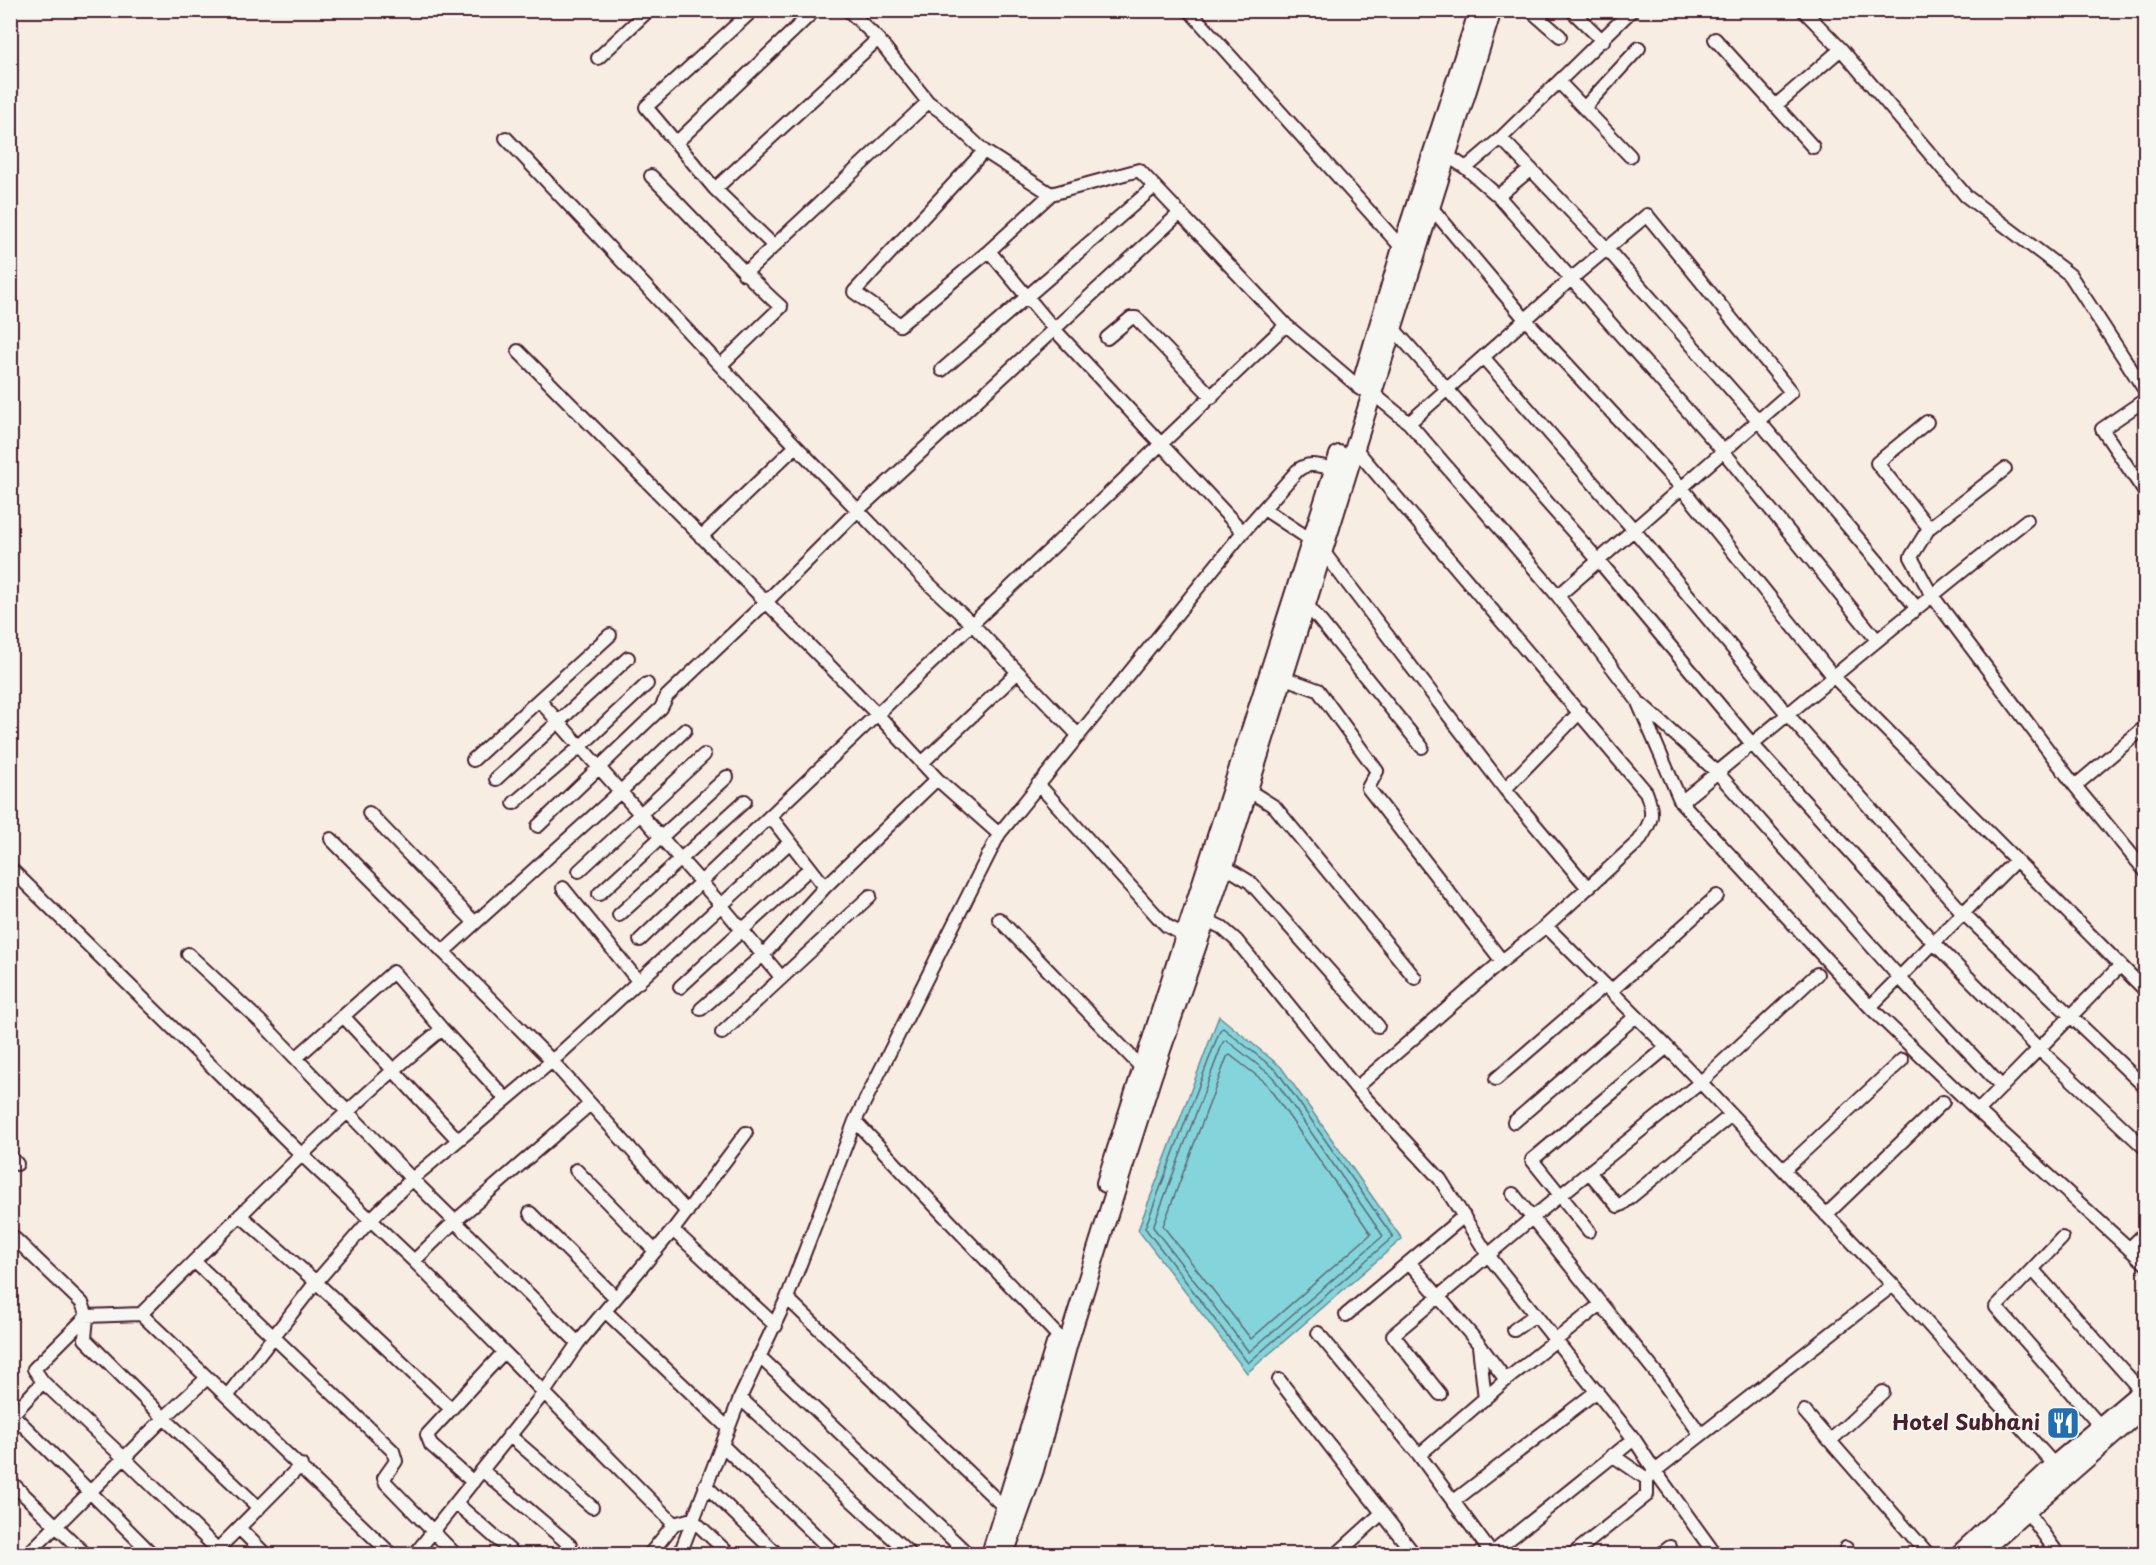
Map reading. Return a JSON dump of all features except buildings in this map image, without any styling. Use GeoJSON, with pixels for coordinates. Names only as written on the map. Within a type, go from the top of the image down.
{"type":"FeatureCollection","features":[{"type":"Feature","properties":{"kind":"highway"},"geometry":{"type":"LineString","coordinates":[[991,1554],[1142,1068],[1316,545],[1354,447],[1365,390],[1402,248],[1479,10]]}},
{"type":"Feature","properties":{"kind":"highway"},"geometry":{"type":"LineString","coordinates":[[1004,1554],[1034,1470],[1068,1343],[1152,1076],[1248,790],[1305,602],[1334,469],[1365,390],[1393,328],[1492,10]]}},
{"type":"Feature","properties":{"kind":"highway"},"geometry":{"type":"LineString","coordinates":[[1977,1554],[2026,1510],[2101,1427],[2144,1395]]}},
{"type":"Feature","properties":{"kind":"highway"},"geometry":{"type":"LineString","coordinates":[[1960,1554],[2060,1471],[2144,1395]]}},
{"type":"Feature","properties":{"kind":"street"},"geometry":{"type":"LineString","coordinates":[[598,58],[648,10]]}},
{"type":"Feature","properties":{"kind":"street"},"geometry":{"type":"LineString","coordinates":[[753,10],[646,107],[715,189],[774,246]]}},
{"type":"Feature","properties":{"kind":"street"},"geometry":{"type":"LineString","coordinates":[[676,143],[815,10]]}},
{"type":"Feature","properties":{"kind":"street"},"geometry":{"type":"LineString","coordinates":[[848,10],[878,39],[928,102],[984,151],[1051,194]]}},
{"type":"Feature","properties":{"kind":"street"},"geometry":{"type":"LineString","coordinates":[[1189,10],[1402,248]]}},
{"type":"Feature","properties":{"kind":"street"},"geometry":{"type":"LineString","coordinates":[[1530,10],[1560,36]]}},
{"type":"Feature","properties":{"kind":"street"},"geometry":{"type":"LineString","coordinates":[[1571,10],[1602,41]]}},
{"type":"Feature","properties":{"kind":"street"},"geometry":{"type":"LineString","coordinates":[[1803,10],[1841,50],[1966,196],[2070,275],[2145,392]]}},
{"type":"Feature","properties":{"kind":"street"},"geometry":{"type":"LineString","coordinates":[[1466,168],[1501,138],[1602,41],[1627,12]]}},
{"type":"Feature","properties":{"kind":"street"},"geometry":{"type":"LineString","coordinates":[[715,189],[878,39]]}},
{"type":"Feature","properties":{"kind":"street"},"geometry":{"type":"LineString","coordinates":[[1714,39],[1812,147]]}},
{"type":"Feature","properties":{"kind":"street"},"geometry":{"type":"LineString","coordinates":[[1584,108],[1639,48]]}},
{"type":"Feature","properties":{"kind":"street"},"geometry":{"type":"LineString","coordinates":[[1775,106],[1841,50]]}},
{"type":"Feature","properties":{"kind":"street"},"geometry":{"type":"LineString","coordinates":[[1559,82],[1630,156]]}},
{"type":"Feature","properties":{"kind":"street"},"geometry":{"type":"LineString","coordinates":[[744,274],[928,102]]}},
{"type":"Feature","properties":{"kind":"street"},"geometry":{"type":"LineString","coordinates":[[506,138],[796,446],[1079,736]]}},
{"type":"Feature","properties":{"kind":"street"},"geometry":{"type":"LineString","coordinates":[[1501,138],[1607,249],[1758,420],[1916,607]]}},
{"type":"Feature","properties":{"kind":"street"},"geometry":{"type":"LineString","coordinates":[[984,151],[854,292],[900,325],[989,251],[1051,194],[1139,170],[1286,325],[1409,423],[1558,596],[1637,700],[1717,772],[1899,977],[2002,1087]]}},
{"type":"Feature","properties":{"kind":"street"},"geometry":{"type":"LineString","coordinates":[[1448,156],[1466,168],[1498,196],[1723,451],[1877,640]]}},
{"type":"Feature","properties":{"kind":"street"},"geometry":{"type":"LineString","coordinates":[[1498,196],[1531,169]]}},
{"type":"Feature","properties":{"kind":"street"},"geometry":{"type":"LineString","coordinates":[[651,176],[686,210],[744,274],[781,307],[721,365]]}},
{"type":"Feature","properties":{"kind":"street"},"geometry":{"type":"LineString","coordinates":[[942,370],[1154,187]]}},
{"type":"Feature","properties":{"kind":"street"},"geometry":{"type":"LineString","coordinates":[[1430,206],[1525,319],[1682,488],[1834,677],[2145,991]]}},
{"type":"Feature","properties":{"kind":"street"},"geometry":{"type":"LineString","coordinates":[[538,826],[661,708],[667,696],[858,510],[1179,214]]}},
{"type":"Feature","properties":{"kind":"street"},"geometry":{"type":"LineString","coordinates":[[1409,423],[1525,319],[1647,215],[1791,392],[1558,596]]}},
{"type":"Feature","properties":{"kind":"street"},"geometry":{"type":"LineString","coordinates":[[989,251],[1054,329],[1243,532]]}},
{"type":"Feature","properties":{"kind":"street"},"geometry":{"type":"LineString","coordinates":[[1107,338],[1131,318],[1136,318],[1212,397]]}},
{"type":"Feature","properties":{"kind":"street"},"geometry":{"type":"LineString","coordinates":[[640,940],[1286,325]]}},
{"type":"Feature","properties":{"kind":"street"},"geometry":{"type":"LineString","coordinates":[[1393,328],[1599,561],[1752,744],[1934,943],[2039,1049],[2145,1149]]}},
{"type":"Feature","properties":{"kind":"street"},"geometry":{"type":"LineString","coordinates":[[518,351],[877,714],[937,779],[999,834]]}},
{"type":"Feature","properties":{"kind":"street"},"geometry":{"type":"LineString","coordinates":[[1483,357],[1634,530],[1788,715],[1963,913],[2145,1088]]}},
{"type":"Feature","properties":{"kind":"street"},"geometry":{"type":"LineString","coordinates":[[2145,399],[2102,429],[2145,494]]}},
{"type":"Feature","properties":{"kind":"street"},"geometry":{"type":"LineString","coordinates":[[1927,422],[1877,463],[1929,528]]}},
{"type":"Feature","properties":{"kind":"street"},"geometry":{"type":"LineString","coordinates":[[700,537],[796,446]]}},
{"type":"Feature","properties":{"kind":"street"},"geometry":{"type":"LineString","coordinates":[[1354,447],[1646,792],[1652,809],[1650,824],[1639,841],[1546,926],[1356,1088]]}},
{"type":"Feature","properties":{"kind":"street"},"geometry":{"type":"LineString","coordinates":[[680,1554],[740,1398],[776,1326],[855,1121],[999,834],[1243,532],[1302,466],[1310,464],[1334,469]]}},
{"type":"Feature","properties":{"kind":"street"},"geometry":{"type":"LineString","coordinates":[[2006,469],[1929,528],[1911,557],[1931,594],[2074,786],[2145,872]]}},
{"type":"Feature","properties":{"kind":"street"},"geometry":{"type":"LineString","coordinates":[[1264,509],[1316,545],[1505,789],[1588,888]]}},
{"type":"Feature","properties":{"kind":"street"},"geometry":{"type":"LineString","coordinates":[[1681,802],[1931,594],[2027,520]]}},
{"type":"Feature","properties":{"kind":"street"},"geometry":{"type":"LineString","coordinates":[[1305,602],[1422,747]]}},
{"type":"Feature","properties":{"kind":"street"},"geometry":{"type":"LineString","coordinates":[[473,760],[610,635]]}},
{"type":"Feature","properties":{"kind":"street"},"geometry":{"type":"LineString","coordinates":[[496,778],[628,658]]}},
{"type":"Feature","properties":{"kind":"street"},"geometry":{"type":"LineString","coordinates":[[922,763],[1017,673]]}},
{"type":"Feature","properties":{"kind":"street"},"geometry":{"type":"LineString","coordinates":[[1282,677],[1318,690],[1377,771],[1368,788],[1502,962]]}},
{"type":"Feature","properties":{"kind":"street"},"geometry":{"type":"LineString","coordinates":[[514,803],[580,747],[647,684]]}},
{"type":"Feature","properties":{"kind":"street"},"geometry":{"type":"LineString","coordinates":[[539,700],[764,954],[781,977]]}},
{"type":"Feature","properties":{"kind":"street"},"geometry":{"type":"LineString","coordinates":[[1637,700],[1681,802],[1870,1007],[1978,1111],[2145,1264]]}},
{"type":"Feature","properties":{"kind":"street"},"geometry":{"type":"LineString","coordinates":[[1505,789],[1580,712]]}},
{"type":"Feature","properties":{"kind":"street"},"geometry":{"type":"LineString","coordinates":[[2074,786],[2145,726]]}},
{"type":"Feature","properties":{"kind":"street"},"geometry":{"type":"LineString","coordinates":[[443,952],[686,730]]}},
{"type":"Feature","properties":{"kind":"street"},"geometry":{"type":"LineString","coordinates":[[579,871],[704,755]]}},
{"type":"Feature","properties":{"kind":"street"},"geometry":{"type":"LineString","coordinates":[[599,894],[727,777]]}},
{"type":"Feature","properties":{"kind":"street"},"geometry":{"type":"LineString","coordinates":[[701,1009],[764,954],[825,887],[937,779]]}},
{"type":"Feature","properties":{"kind":"street"},"geometry":{"type":"LineString","coordinates":[[1038,784],[1156,916],[1167,926],[1186,936]]}},
{"type":"Feature","properties":{"kind":"street"},"geometry":{"type":"LineString","coordinates":[[1248,790],[1275,807],[1416,978]]}},
{"type":"Feature","properties":{"kind":"street"},"geometry":{"type":"LineString","coordinates":[[619,915],[745,801]]}},
{"type":"Feature","properties":{"kind":"street"},"geometry":{"type":"LineString","coordinates":[[369,813],[475,923]]}},
{"type":"Feature","properties":{"kind":"street"},"geometry":{"type":"LineString","coordinates":[[770,816],[825,887]]}},
{"type":"Feature","properties":{"kind":"street"},"geometry":{"type":"LineString","coordinates":[[331,839],[552,1061],[687,1212]]}},
{"type":"Feature","properties":{"kind":"street"},"geometry":{"type":"LineString","coordinates":[[228,1395],[316,1282],[371,1219],[412,1179],[552,1061],[790,842]]}},
{"type":"Feature","properties":{"kind":"street"},"geometry":{"type":"LineString","coordinates":[[1870,1007],[2015,861]]}},
{"type":"Feature","properties":{"kind":"street"},"geometry":{"type":"LineString","coordinates":[[1224,866],[1250,882],[1378,1026]]}},
{"type":"Feature","properties":{"kind":"street"},"geometry":{"type":"LineString","coordinates":[[10,868],[302,1155],[414,1261],[674,1524]]}},
{"type":"Feature","properties":{"kind":"street"},"geometry":{"type":"LineString","coordinates":[[680,987],[810,868]]}},
{"type":"Feature","properties":{"kind":"street"},"geometry":{"type":"LineString","coordinates":[[563,888],[639,982]]}},
{"type":"Feature","properties":{"kind":"street"},"geometry":{"type":"LineString","coordinates":[[722,1033],[870,896]]}},
{"type":"Feature","properties":{"kind":"street"},"geometry":{"type":"LineString","coordinates":[[1496,1079],[1718,896]]}},
{"type":"Feature","properties":{"kind":"street"},"geometry":{"type":"LineString","coordinates":[[999,919],[1142,1068]]}},
{"type":"Feature","properties":{"kind":"street"},"geometry":{"type":"LineString","coordinates":[[1206,920],[1221,927],[1236,940],[1356,1088],[1440,1179],[1488,1255],[1634,1439],[1651,1475],[1715,1554]]}},
{"type":"Feature","properties":{"kind":"street"},"geometry":{"type":"LineString","coordinates":[[1546,926],[1701,1082],[1893,1285],[2060,1471]]}},
{"type":"Feature","properties":{"kind":"street"},"geometry":{"type":"LineString","coordinates":[[188,954],[263,1024],[412,1179],[578,1344]]}},
{"type":"Feature","properties":{"kind":"street"},"geometry":{"type":"LineString","coordinates":[[1978,1111],[2120,966]]}},
{"type":"Feature","properties":{"kind":"street"},"geometry":{"type":"LineString","coordinates":[[296,1058],[393,972],[507,1100]]}},
{"type":"Feature","properties":{"kind":"street"},"geometry":{"type":"LineString","coordinates":[[1440,1394],[1393,1335],[1532,1218],[1701,1082],[1817,974]]}},
{"type":"Feature","properties":{"kind":"street"},"geometry":{"type":"LineString","coordinates":[[343,1016],[458,1140]]}},
{"type":"Feature","properties":{"kind":"street"},"geometry":{"type":"LineString","coordinates":[[1514,1122],[1636,1016]]}},
{"type":"Feature","properties":{"kind":"street"},"geometry":{"type":"LineString","coordinates":[[300,1465],[215,1553],[124,1458],[43,1382],[34,1369],[87,1316],[141,1314],[347,1112],[393,1069],[442,1029]]}},
{"type":"Feature","properties":{"kind":"street"},"geometry":{"type":"LineString","coordinates":[[1589,1231],[1532,1160],[1667,1047]]}},
{"type":"Feature","properties":{"kind":"street"},"geometry":{"type":"LineString","coordinates":[[1784,1170],[1902,1060]]}},
{"type":"Feature","properties":{"kind":"street"},"geometry":{"type":"LineString","coordinates":[[1826,1215],[1943,1102]]}},
{"type":"Feature","properties":{"kind":"street"},"geometry":{"type":"LineString","coordinates":[[414,1261],[455,1221],[589,1105]]}},
{"type":"Feature","properties":{"kind":"street"},"geometry":{"type":"LineString","coordinates":[[1589,1172],[1618,1206],[1731,1115]]}},
{"type":"Feature","properties":{"kind":"street"},"geometry":{"type":"LineString","coordinates":[[855,1121],[1058,1336]]}},
{"type":"Feature","properties":{"kind":"street"},"geometry":{"type":"LineString","coordinates":[[416,1554],[543,1394],[578,1344],[673,1230],[746,1133]]}},
{"type":"Feature","properties":{"kind":"street"},"geometry":{"type":"LineString","coordinates":[[576,1170],[655,1251]]}},
{"type":"Feature","properties":{"kind":"street"},"geometry":{"type":"LineString","coordinates":[[1514,1194],[1657,1374],[1701,1435]]}},
{"type":"Feature","properties":{"kind":"street"},"geometry":{"type":"LineString","coordinates":[[530,1213],[616,1298]]}},
{"type":"Feature","properties":{"kind":"street"},"geometry":{"type":"LineString","coordinates":[[240,1215],[316,1282],[451,1409]]}},
{"type":"Feature","properties":{"kind":"street"},"geometry":{"type":"LineString","coordinates":[[1346,1315],[1464,1216]]}},
{"type":"Feature","properties":{"kind":"street"},"geometry":{"type":"LineString","coordinates":[[673,1230],[776,1326]]}},
{"type":"Feature","properties":{"kind":"street"},"geometry":{"type":"LineString","coordinates":[[2129,1249],[2145,1232]]}},
{"type":"Feature","properties":{"kind":"street"},"geometry":{"type":"LineString","coordinates":[[10,1234],[82,1303],[87,1316],[85,1339],[259,1508]]}},
{"type":"Feature","properties":{"kind":"street"},"geometry":{"type":"LineString","coordinates":[[2062,1238],[1996,1307],[2101,1427]]}},
{"type":"Feature","properties":{"kind":"street"},"geometry":{"type":"LineString","coordinates":[[10,1255],[20,1244]]}},
{"type":"Feature","properties":{"kind":"street"},"geometry":{"type":"LineString","coordinates":[[194,1261],[393,1451],[396,1461],[384,1478],[386,1483],[455,1554]]}},
{"type":"Feature","properties":{"kind":"street"},"geometry":{"type":"LineString","coordinates":[[1409,1262],[1479,1344],[1506,1380]]}},
{"type":"Feature","properties":{"kind":"street"},"geometry":{"type":"LineString","coordinates":[[2033,1270],[2144,1395]]}},
{"type":"Feature","properties":{"kind":"street"},"geometry":{"type":"LineString","coordinates":[[1573,1554],[1647,1495],[1651,1475],[1893,1285]]}},
{"type":"Feature","properties":{"kind":"street"},"geometry":{"type":"LineString","coordinates":[[787,1298],[1005,1509]]}},
{"type":"Feature","properties":{"kind":"street"},"geometry":{"type":"LineString","coordinates":[[1419,1455],[1506,1380],[1601,1304]]}},
{"type":"Feature","properties":{"kind":"street"},"geometry":{"type":"LineString","coordinates":[[605,1311],[728,1428]]}},
{"type":"Feature","properties":{"kind":"street"},"geometry":{"type":"LineString","coordinates":[[141,1314],[207,1378],[228,1395],[391,1554]]}},
{"type":"Feature","properties":{"kind":"street"},"geometry":{"type":"LineString","coordinates":[[1514,1330],[1535,1315]]}},
{"type":"Feature","properties":{"kind":"street"},"geometry":{"type":"LineString","coordinates":[[1318,1333],[1419,1455],[1492,1554],[1634,1439]]}},
{"type":"Feature","properties":{"kind":"street"},"geometry":{"type":"LineString","coordinates":[[1479,1344],[1485,1399]]}},
{"type":"Feature","properties":{"kind":"street"},"geometry":{"type":"LineString","coordinates":[[473,1482],[431,1445],[428,1440],[430,1431],[503,1353]]}},
{"type":"Feature","properties":{"kind":"street"},"geometry":{"type":"LineString","coordinates":[[759,1356],[968,1554]]}},
{"type":"Feature","properties":{"kind":"street"},"geometry":{"type":"LineString","coordinates":[[28,1554],[207,1378]]}},
{"type":"Feature","properties":{"kind":"street"},"geometry":{"type":"LineString","coordinates":[[1280,1380],[1414,1554]]}},
{"type":"Feature","properties":{"kind":"street"},"geometry":{"type":"LineString","coordinates":[[43,1382],[11,1414],[152,1554]]}},
{"type":"Feature","properties":{"kind":"street"},"geometry":{"type":"LineString","coordinates":[[1454,1501],[1597,1391]]}},
{"type":"Feature","properties":{"kind":"street"},"geometry":{"type":"LineString","coordinates":[[1830,1441],[1883,1392]]}},
{"type":"Feature","properties":{"kind":"street"},"geometry":{"type":"LineString","coordinates":[[740,1398],[910,1554]]}},
{"type":"Feature","properties":{"kind":"street"},"geometry":{"type":"LineString","coordinates":[[1804,1411],[1928,1554]]}},
{"type":"Feature","properties":{"kind":"street"},"geometry":{"type":"LineString","coordinates":[[509,1435],[591,1507]]}},
{"type":"Feature","properties":{"kind":"street"},"geometry":{"type":"LineString","coordinates":[[722,1445],[835,1554]]}},
{"type":"Feature","properties":{"kind":"street"},"geometry":{"type":"LineString","coordinates":[[1612,1455],[1651,1475]]}},
{"type":"Feature","properties":{"kind":"street"},"geometry":{"type":"LineString","coordinates":[[483,1471],[570,1545]]}},
{"type":"Feature","properties":{"kind":"street"},"geometry":{"type":"LineString","coordinates":[[10,1481],[85,1554]]}},
{"type":"Feature","properties":{"kind":"street"},"geometry":{"type":"LineString","coordinates":[[705,1485],[777,1554]]}},
{"type":"Feature","properties":{"kind":"street"},"geometry":{"type":"LineString","coordinates":[[456,1503],[514,1554]]}},
{"type":"Feature","properties":{"kind":"street"},"geometry":{"type":"LineString","coordinates":[[2026,1510],[2058,1554]]}},
{"type":"Feature","properties":{"kind":"street"},"geometry":{"type":"LineString","coordinates":[[1336,1554],[1381,1514]]}},
{"type":"Feature","properties":{"kind":"street"},"geometry":{"type":"LineString","coordinates":[[650,1554],[674,1524],[692,1520]]}},
{"type":"Feature","properties":{"kind":"street"},"geometry":{"type":"LineString","coordinates":[[692,1520],[729,1554]]}},
{"type":"Feature","properties":{"kind":"street"},"geometry":{"type":"LineString","coordinates":[[239,1528],[265,1554]]}},
{"type":"Feature","properties":{"kind":"water"},"geometry":{"type":"Polygon","coordinates":[[[1219,1016],[1281,1067],[1402,1239],[1247,1373],[1138,1230],[1219,1016]]]}},
{"type":"Feature","properties":{"kind":"place","name":"Hotel Subhani"},"geometry":{"type":"Point","coordinates":[2063,1423]}}]}
